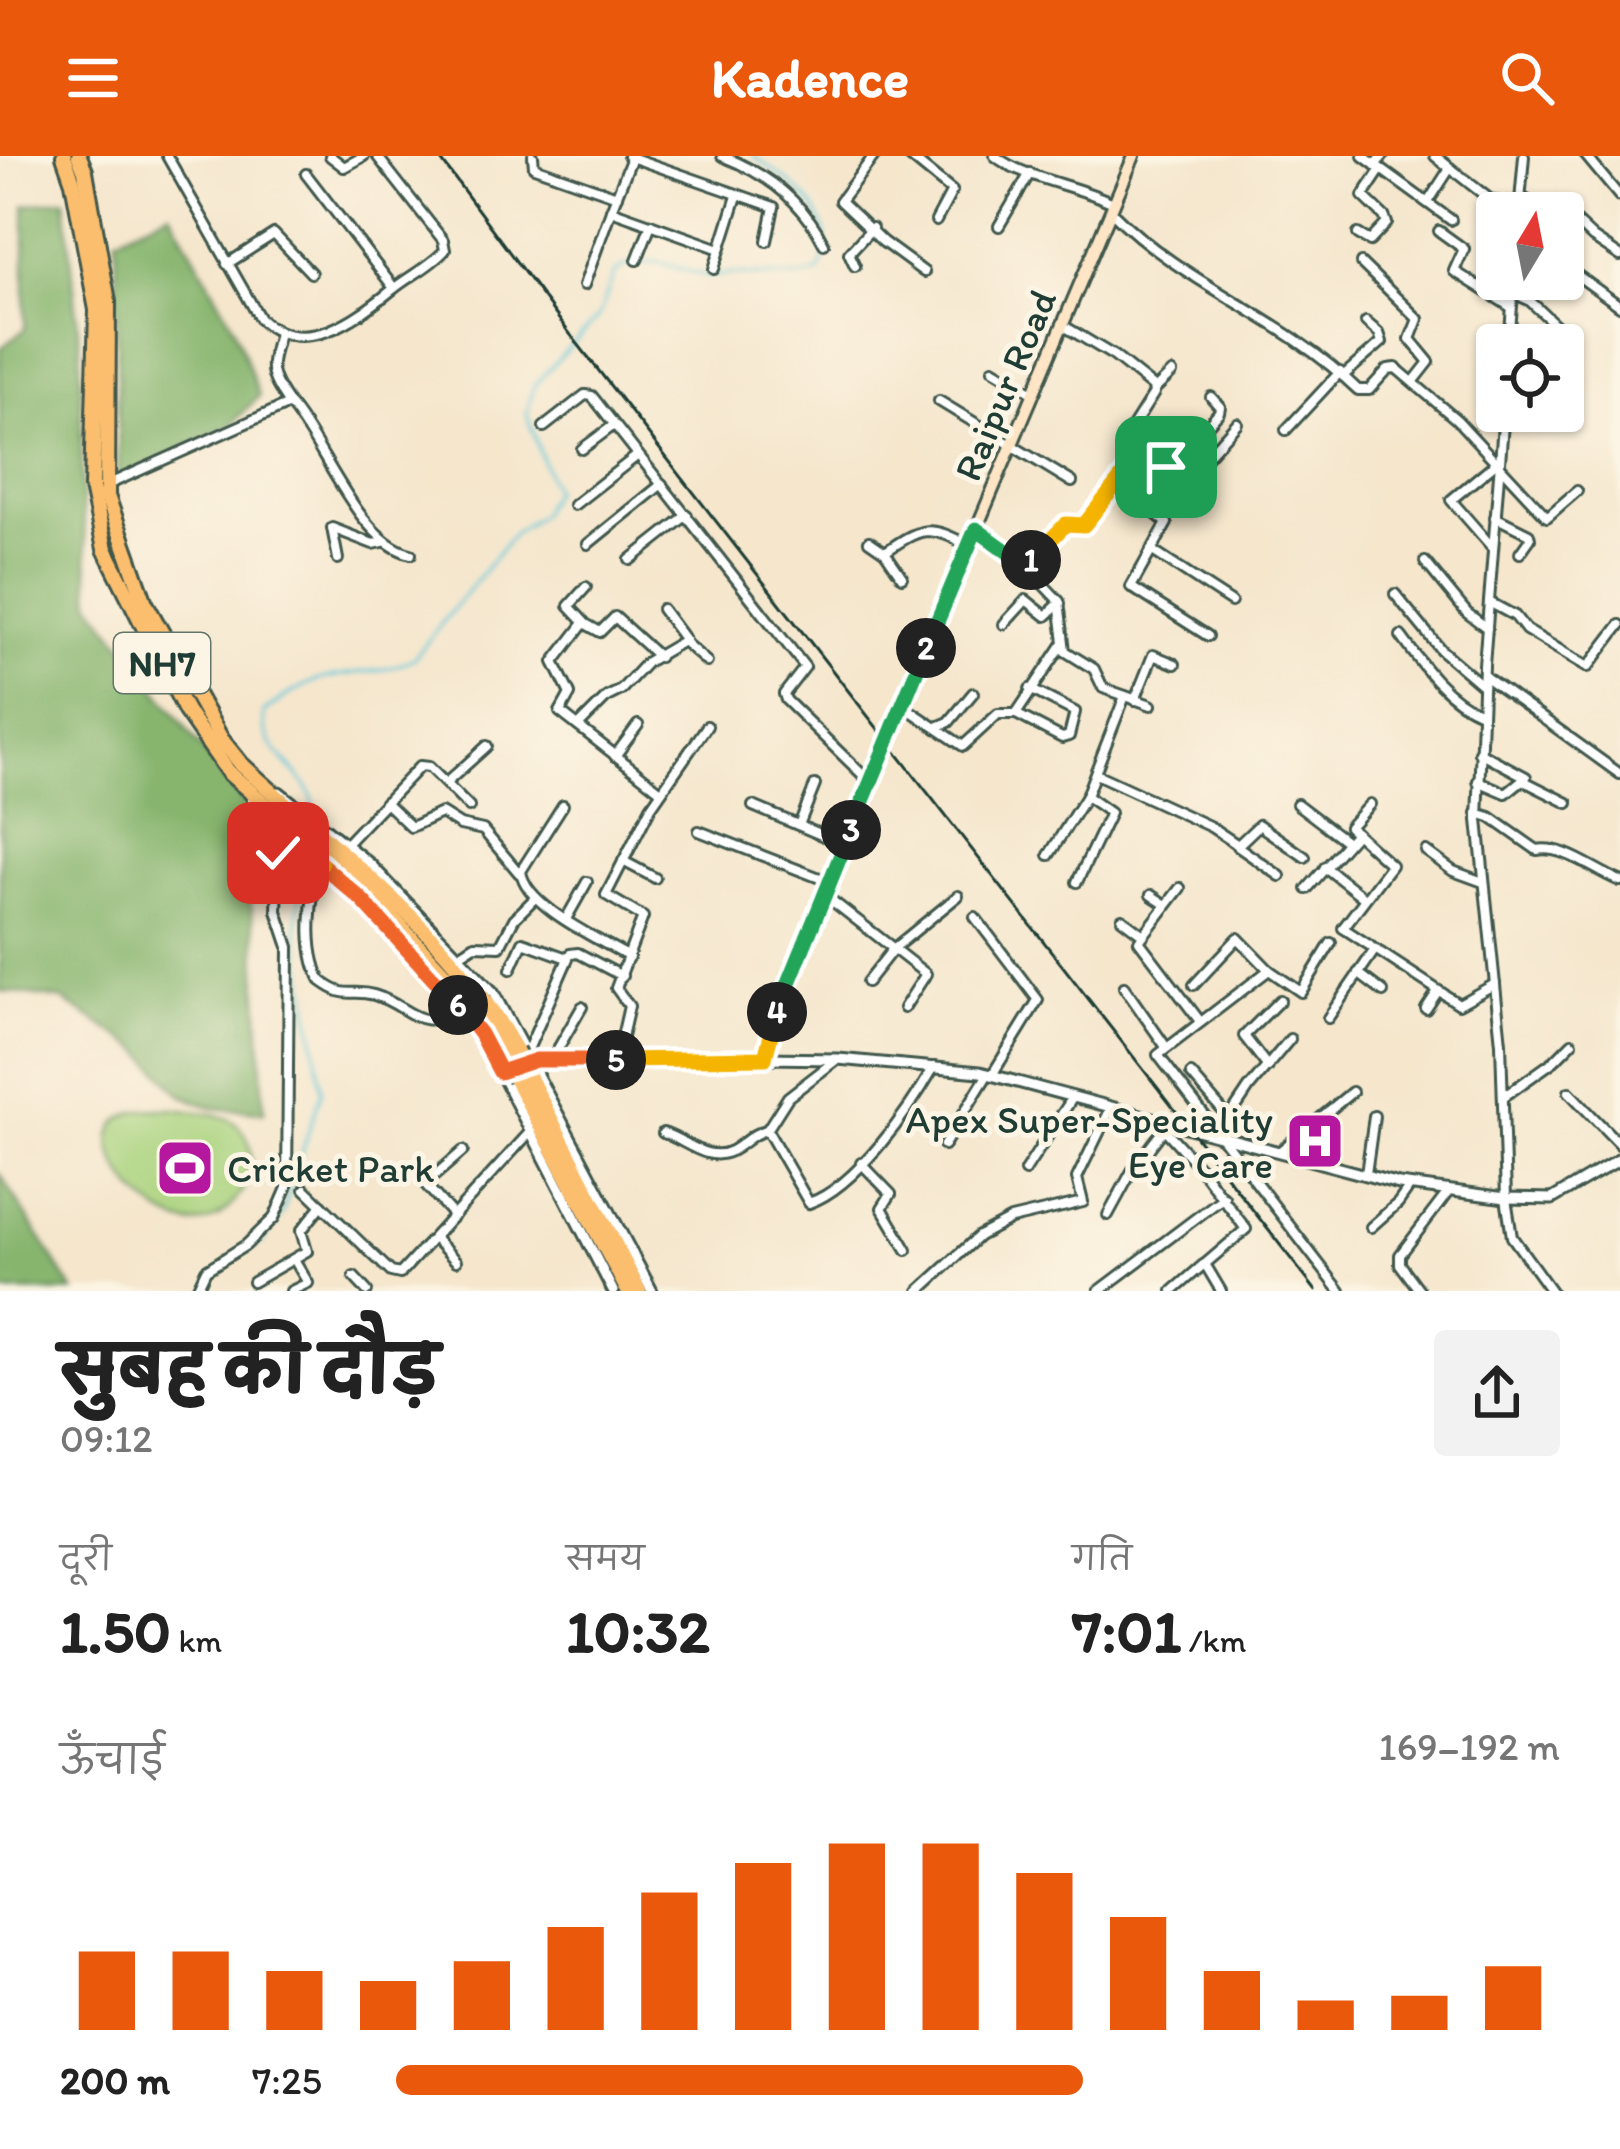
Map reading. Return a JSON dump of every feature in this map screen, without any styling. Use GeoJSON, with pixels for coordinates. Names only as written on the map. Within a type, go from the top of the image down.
{"type":"FeatureCollection","features":[{"type":"Feature","properties":{"kind":"highway","name":"NH7"},"geometry":{"type":"LineString","coordinates":[[61,156],[97,310],[92,487],[105,549],[186,711],[214,754],[247,793],[379,902],[520,1062],[628,1291]]}},
{"type":"Feature","properties":{"kind":"highway","name":"NH7"},"geometry":{"type":"LineString","coordinates":[[80,156],[108,302],[107,496],[145,603],[221,739],[259,781],[386,894],[485,999],[639,1291]]}},
{"type":"Feature","properties":{"kind":"main road","name":"Raipur Road"},"geometry":{"type":"LineString","coordinates":[[765,1058],[775,1018],[902,705],[1134,156]]}},
{"type":"Feature","properties":{"kind":"main road"},"geometry":{"type":"LineString","coordinates":[[500,1072],[520,1062],[553,1060],[765,1058]]}},
{"type":"Feature","properties":{"kind":"street"},"geometry":{"type":"LineString","coordinates":[[166,156],[260,319],[279,333],[305,335],[349,324],[443,254],[445,244],[377,156]]}},
{"type":"Feature","properties":{"kind":"street"},"geometry":{"type":"LineString","coordinates":[[330,156],[344,167],[364,156]]}},
{"type":"Feature","properties":{"kind":"street"},"geometry":{"type":"LineString","coordinates":[[533,156],[534,167],[616,196]]}},
{"type":"Feature","properties":{"kind":"street"},"geometry":{"type":"LineString","coordinates":[[722,156],[755,171],[786,194],[824,244]]}},
{"type":"Feature","properties":{"kind":"street"},"geometry":{"type":"LineString","coordinates":[[874,156],[840,198],[925,272]]}},
{"type":"Feature","properties":{"kind":"street"},"geometry":{"type":"LineString","coordinates":[[909,156],[952,191],[936,221]]}},
{"type":"Feature","properties":{"kind":"street"},"geometry":{"type":"LineString","coordinates":[[995,156],[1030,173],[1084,188],[1112,207],[1163,259],[1300,340],[1362,392],[1393,367],[1498,463],[1546,517],[1577,491]]}},
{"type":"Feature","properties":{"kind":"street"},"geometry":{"type":"LineString","coordinates":[[1363,156],[1451,220]]}},
{"type":"Feature","properties":{"kind":"street"},"geometry":{"type":"LineString","coordinates":[[1358,234],[1370,242],[1387,224],[1363,196],[1383,156]]}},
{"type":"Feature","properties":{"kind":"street"},"geometry":{"type":"LineString","coordinates":[[1435,156],[1481,192]]}},
{"type":"Feature","properties":{"kind":"street"},"geometry":{"type":"LineString","coordinates":[[1521,192],[1524,156]]}},
{"type":"Feature","properties":{"kind":"street"},"geometry":{"type":"LineString","coordinates":[[1586,156],[1618,191]]}},
{"type":"Feature","properties":{"kind":"street"},"geometry":{"type":"LineString","coordinates":[[584,285],[630,157],[774,207],[767,241]]}},
{"type":"Feature","properties":{"kind":"street"},"geometry":{"type":"LineString","coordinates":[[1428,202],[1450,168]]}},
{"type":"Feature","properties":{"kind":"street"},"geometry":{"type":"LineString","coordinates":[[999,226],[1030,173]]}},
{"type":"Feature","properties":{"kind":"street"},"geometry":{"type":"LineString","coordinates":[[306,174],[394,288]]}},
{"type":"Feature","properties":{"kind":"street"},"geometry":{"type":"LineString","coordinates":[[714,269],[737,196]]}},
{"type":"Feature","properties":{"kind":"street"},"geometry":{"type":"LineString","coordinates":[[611,210],[720,249]]}},
{"type":"Feature","properties":{"kind":"street"},"geometry":{"type":"LineString","coordinates":[[637,260],[651,224]]}},
{"type":"Feature","properties":{"kind":"street"},"geometry":{"type":"LineString","coordinates":[[1584,227],[1620,256]]}},
{"type":"Feature","properties":{"kind":"street"},"geometry":{"type":"LineString","coordinates":[[855,266],[849,253],[872,228]]}},
{"type":"Feature","properties":{"kind":"street"},"geometry":{"type":"LineString","coordinates":[[1439,231],[1464,248],[1454,271],[1511,307]]}},
{"type":"Feature","properties":{"kind":"street"},"geometry":{"type":"LineString","coordinates":[[227,264],[274,234],[311,273]]}},
{"type":"Feature","properties":{"kind":"street"},"geometry":{"type":"LineString","coordinates":[[1360,263],[1418,319],[1410,339],[1429,362],[1414,382]]}},
{"type":"Feature","properties":{"kind":"street"},"geometry":{"type":"LineString","coordinates":[[1584,280],[1620,306]]}},
{"type":"Feature","properties":{"kind":"street"},"geometry":{"type":"LineString","coordinates":[[1510,324],[1512,300]]}},
{"type":"Feature","properties":{"kind":"street"},"geometry":{"type":"LineString","coordinates":[[1529,300],[1554,324]]}},
{"type":"Feature","properties":{"kind":"street"},"geometry":{"type":"LineString","coordinates":[[1286,430],[1382,342],[1382,336],[1366,322]]}},
{"type":"Feature","properties":{"kind":"street"},"geometry":{"type":"LineString","coordinates":[[1064,326],[1114,356],[1154,390]]}},
{"type":"Feature","properties":{"kind":"street"},"geometry":{"type":"LineString","coordinates":[[279,333],[269,367],[274,382],[382,542],[411,554]]}},
{"type":"Feature","properties":{"kind":"street"},"geometry":{"type":"LineString","coordinates":[[993,369],[1034,394]]}},
{"type":"Feature","properties":{"kind":"street"},"geometry":{"type":"LineString","coordinates":[[1172,373],[1154,390],[1132,428],[1168,472],[1181,481],[1237,423]]}},
{"type":"Feature","properties":{"kind":"street"},"geometry":{"type":"LineString","coordinates":[[544,427],[588,394],[805,667],[784,694],[786,700],[871,782]]}},
{"type":"Feature","properties":{"kind":"street"},"geometry":{"type":"LineString","coordinates":[[1166,464],[1219,412],[1211,397]]}},
{"type":"Feature","properties":{"kind":"street"},"geometry":{"type":"LineString","coordinates":[[939,401],[1072,482]]}},
{"type":"Feature","properties":{"kind":"street"},"geometry":{"type":"LineString","coordinates":[[107,485],[289,404]]}},
{"type":"Feature","properties":{"kind":"street"},"geometry":{"type":"LineString","coordinates":[[582,449],[614,425]]}},
{"type":"Feature","properties":{"kind":"street"},"geometry":{"type":"LineString","coordinates":[[1502,432],[1478,813],[1496,984],[1507,1198],[1514,1243],[1551,1291]]}},
{"type":"Feature","properties":{"kind":"street"},"geometry":{"type":"LineString","coordinates":[[1026,565],[1066,524],[1084,525],[1153,448]]}},
{"type":"Feature","properties":{"kind":"street"},"geometry":{"type":"LineString","coordinates":[[574,505],[638,455]]}},
{"type":"Feature","properties":{"kind":"street"},"geometry":{"type":"LineString","coordinates":[[1493,548],[1450,500],[1498,463]]}},
{"type":"Feature","properties":{"kind":"street"},"geometry":{"type":"LineString","coordinates":[[1117,483],[1166,521],[1131,586],[1208,636]]}},
{"type":"Feature","properties":{"kind":"street"},"geometry":{"type":"LineString","coordinates":[[588,544],[662,484]]}},
{"type":"Feature","properties":{"kind":"street"},"geometry":{"type":"LineString","coordinates":[[630,560],[687,515]]}},
{"type":"Feature","properties":{"kind":"street"},"geometry":{"type":"LineString","coordinates":[[1496,517],[1529,534],[1520,553]]}},
{"type":"Feature","properties":{"kind":"street"},"geometry":{"type":"LineString","coordinates":[[338,559],[333,528],[373,544],[382,542]]}},
{"type":"Feature","properties":{"kind":"street"},"geometry":{"type":"LineString","coordinates":[[976,529],[1026,565],[1060,603],[1062,645],[1016,714]]}},
{"type":"Feature","properties":{"kind":"street"},"geometry":{"type":"LineString","coordinates":[[885,552],[912,533],[925,531],[942,532],[969,546]]}},
{"type":"Feature","properties":{"kind":"street"},"geometry":{"type":"LineString","coordinates":[[869,541],[885,552],[902,577]]}},
{"type":"Feature","properties":{"kind":"street"},"geometry":{"type":"LineString","coordinates":[[1151,550],[1231,602]]}},
{"type":"Feature","properties":{"kind":"street"},"geometry":{"type":"LineString","coordinates":[[1425,562],[1467,613],[1487,628]]}},
{"type":"Feature","properties":{"kind":"street"},"geometry":{"type":"LineString","coordinates":[[586,587],[569,605],[586,623],[600,632],[613,617],[620,618],[659,657]]}},
{"type":"Feature","properties":{"kind":"street"},"geometry":{"type":"LineString","coordinates":[[1395,594],[1441,650],[1620,774]]}},
{"type":"Feature","properties":{"kind":"street"},"geometry":{"type":"LineString","coordinates":[[1004,624],[1026,600],[1046,616],[1060,603]]}},
{"type":"Feature","properties":{"kind":"street"},"geometry":{"type":"LineString","coordinates":[[1489,602],[1588,667],[1620,625]]}},
{"type":"Feature","properties":{"kind":"street"},"geometry":{"type":"LineString","coordinates":[[662,609],[707,662]]}},
{"type":"Feature","properties":{"kind":"street"},"geometry":{"type":"LineString","coordinates":[[586,623],[554,662],[570,694],[560,712],[661,791]]}},
{"type":"Feature","properties":{"kind":"street"},"geometry":{"type":"LineString","coordinates":[[1401,636],[1433,676],[1481,713]]}},
{"type":"Feature","properties":{"kind":"street"},"geometry":{"type":"LineString","coordinates":[[578,726],[646,662],[686,641]]}},
{"type":"Feature","properties":{"kind":"street"},"geometry":{"type":"LineString","coordinates":[[1062,645],[1096,671],[1102,687],[1151,705]]}},
{"type":"Feature","properties":{"kind":"street"},"geometry":{"type":"LineString","coordinates":[[1048,855],[1086,796],[1153,655],[1175,664]]}},
{"type":"Feature","properties":{"kind":"street"},"geometry":{"type":"LineString","coordinates":[[902,705],[961,747],[998,714],[1016,714],[1062,738],[1069,736],[1075,712],[1030,689]]}},
{"type":"Feature","properties":{"kind":"street"},"geometry":{"type":"LineString","coordinates":[[937,727],[953,718],[973,693]]}},
{"type":"Feature","properties":{"kind":"street"},"geometry":{"type":"LineString","coordinates":[[615,756],[638,725]]}},
{"type":"Feature","properties":{"kind":"street"},"geometry":{"type":"LineString","coordinates":[[617,1060],[629,1006],[616,990],[643,917],[606,896],[661,791],[706,726]]}},
{"type":"Feature","properties":{"kind":"street"},"geometry":{"type":"LineString","coordinates":[[446,783],[487,746]]}},
{"type":"Feature","properties":{"kind":"street"},"geometry":{"type":"LineString","coordinates":[[1480,752],[1526,778]]}},
{"type":"Feature","properties":{"kind":"street"},"geometry":{"type":"LineString","coordinates":[[346,844],[420,766],[429,767],[469,807]]}},
{"type":"Feature","properties":{"kind":"street"},"geometry":{"type":"LineString","coordinates":[[1096,774],[1211,827],[1280,876]]}},
{"type":"Feature","properties":{"kind":"street"},"geometry":{"type":"LineString","coordinates":[[1478,781],[1506,793],[1522,780],[1568,802]]}},
{"type":"Feature","properties":{"kind":"street"},"geometry":{"type":"LineString","coordinates":[[259,781],[295,800],[346,844],[493,992],[520,1062],[652,1291]]}},
{"type":"Feature","properties":{"kind":"street"},"geometry":{"type":"LineString","coordinates":[[799,825],[815,784]]}},
{"type":"Feature","properties":{"kind":"street"},"geometry":{"type":"LineString","coordinates":[[247,793],[270,823],[361,899],[460,1007],[500,1072],[614,1291]]}},
{"type":"Feature","properties":{"kind":"street"},"geometry":{"type":"LineString","coordinates":[[1077,882],[1110,813],[1086,796]]}},
{"type":"Feature","properties":{"kind":"street"},"geometry":{"type":"LineString","coordinates":[[386,802],[411,827],[441,813],[460,825],[483,830],[535,898],[629,957]]}},
{"type":"Feature","properties":{"kind":"street"},"geometry":{"type":"LineString","coordinates":[[1297,804],[1347,842]]}},
{"type":"Feature","properties":{"kind":"street"},"geometry":{"type":"LineString","coordinates":[[520,874],[562,805]]}},
{"type":"Feature","properties":{"kind":"street"},"geometry":{"type":"LineString","coordinates":[[1370,805],[1350,823],[1391,862],[1342,928],[1459,1004],[1496,984]]}},
{"type":"Feature","properties":{"kind":"street"},"geometry":{"type":"LineString","coordinates":[[753,806],[845,845]]}},
{"type":"Feature","properties":{"kind":"street"},"geometry":{"type":"LineString","coordinates":[[1478,813],[1534,848],[1556,848],[1620,880]]}},
{"type":"Feature","properties":{"kind":"street"},"geometry":{"type":"LineString","coordinates":[[196,1291],[206,1270],[246,1245],[274,1218],[290,1175],[289,947],[278,910],[278,853],[264,829],[270,823]]}},
{"type":"Feature","properties":{"kind":"street"},"geometry":{"type":"LineString","coordinates":[[1236,845],[1259,825],[1305,857]]}},
{"type":"Feature","properties":{"kind":"street"},"geometry":{"type":"LineString","coordinates":[[699,831],[831,882]]}},
{"type":"Feature","properties":{"kind":"street"},"geometry":{"type":"LineString","coordinates":[[1307,889],[1356,833]]}},
{"type":"Feature","properties":{"kind":"street"},"geometry":{"type":"LineString","coordinates":[[1426,851],[1453,871],[1483,882]]}},
{"type":"Feature","properties":{"kind":"street"},"geometry":{"type":"LineString","coordinates":[[623,861],[655,878]]}},
{"type":"Feature","properties":{"kind":"street"},"geometry":{"type":"LineString","coordinates":[[320,863],[312,896],[312,938],[321,981],[345,995],[376,996],[431,1021],[460,1007]]}},
{"type":"Feature","properties":{"kind":"street"},"geometry":{"type":"LineString","coordinates":[[1325,867],[1363,897]]}},
{"type":"Feature","properties":{"kind":"street"},"geometry":{"type":"LineString","coordinates":[[566,919],[587,882]]}},
{"type":"Feature","properties":{"kind":"street"},"geometry":{"type":"LineString","coordinates":[[1180,888],[1142,934],[1141,945],[1199,1020]]}},
{"type":"Feature","properties":{"kind":"street"},"geometry":{"type":"LineString","coordinates":[[1151,895],[1166,904]]}},
{"type":"Feature","properties":{"kind":"street"},"geometry":{"type":"LineString","coordinates":[[826,896],[926,974],[904,1008]]}},
{"type":"Feature","properties":{"kind":"street"},"geometry":{"type":"LineString","coordinates":[[867,982],[892,949],[958,896]]}},
{"type":"Feature","properties":{"kind":"street"},"geometry":{"type":"LineString","coordinates":[[458,956],[475,945],[500,946],[516,916],[535,898]]}},
{"type":"Feature","properties":{"kind":"street"},"geometry":{"type":"LineString","coordinates":[[944,1144],[1037,1006],[1038,996],[975,917]]}},
{"type":"Feature","properties":{"kind":"street"},"geometry":{"type":"LineString","coordinates":[[1122,919],[1142,934]]}},
{"type":"Feature","properties":{"kind":"street"},"geometry":{"type":"LineString","coordinates":[[1194,985],[1238,938],[1299,994],[1331,943]]}},
{"type":"Feature","properties":{"kind":"street"},"geometry":{"type":"LineString","coordinates":[[511,969],[524,942],[567,958]]}},
{"type":"Feature","properties":{"kind":"street"},"geometry":{"type":"LineString","coordinates":[[1328,1018],[1374,951]]}},
{"type":"Feature","properties":{"kind":"street"},"geometry":{"type":"LineString","coordinates":[[520,1062],[567,958],[578,953],[622,976]]}},
{"type":"Feature","properties":{"kind":"street"},"geometry":{"type":"LineString","coordinates":[[1269,970],[1158,1055],[1340,1291]]}},
{"type":"Feature","properties":{"kind":"street"},"geometry":{"type":"LineString","coordinates":[[1358,973],[1383,992]]}},
{"type":"Feature","properties":{"kind":"street"},"geometry":{"type":"LineString","coordinates":[[1124,987],[1166,1047]]}},
{"type":"Feature","properties":{"kind":"street"},"geometry":{"type":"LineString","coordinates":[[1426,1009],[1438,991]]}},
{"type":"Feature","properties":{"kind":"street"},"geometry":{"type":"LineString","coordinates":[[1268,1067],[1244,1036],[1280,1000]]}},
{"type":"Feature","properties":{"kind":"street"},"geometry":{"type":"LineString","coordinates":[[553,1060],[582,1007]]}},
{"type":"Feature","properties":{"kind":"street"},"geometry":{"type":"LineString","coordinates":[[1221,1135],[1228,1117],[1291,1039]]}},
{"type":"Feature","properties":{"kind":"street"},"geometry":{"type":"LineString","coordinates":[[1504,1096],[1572,1043]]}},
{"type":"Feature","properties":{"kind":"street"},"geometry":{"type":"LineString","coordinates":[[765,1058],[838,1058],[990,1075],[1160,1125],[1221,1135],[1410,1186],[1449,1192],[1552,1199],[1620,1159]]}},
{"type":"Feature","properties":{"kind":"street"},"geometry":{"type":"LineString","coordinates":[[663,1133],[687,1141],[703,1154],[731,1152],[756,1132],[767,1130],[788,1097],[838,1058]]}},
{"type":"Feature","properties":{"kind":"street"},"geometry":{"type":"LineString","coordinates":[[767,1130],[809,1203],[829,1192],[861,1162],[909,1107],[934,1066]]}},
{"type":"Feature","properties":{"kind":"street"},"geometry":{"type":"LineString","coordinates":[[1191,1074],[1228,1117]]}},
{"type":"Feature","properties":{"kind":"street"},"geometry":{"type":"LineString","coordinates":[[1280,1151],[1352,1092]]}},
{"type":"Feature","properties":{"kind":"street"},"geometry":{"type":"LineString","coordinates":[[1569,1092],[1620,1145]]}},
{"type":"Feature","properties":{"kind":"street"},"geometry":{"type":"LineString","coordinates":[[1025,1171],[1073,1097]]}},
{"type":"Feature","properties":{"kind":"street"},"geometry":{"type":"LineString","coordinates":[[922,1290],[980,1236],[1011,1219],[1082,1202],[1077,1178],[1112,1108]]}},
{"type":"Feature","properties":{"kind":"street"},"geometry":{"type":"LineString","coordinates":[[1366,1174],[1374,1116]]}},
{"type":"Feature","properties":{"kind":"street"},"geometry":{"type":"LineString","coordinates":[[1160,1125],[1224,1197],[1246,1232],[1174,1291]]}},
{"type":"Feature","properties":{"kind":"street"},"geometry":{"type":"LineString","coordinates":[[1108,1215],[1160,1125]]}},
{"type":"Feature","properties":{"kind":"street"},"geometry":{"type":"LineString","coordinates":[[304,1189],[395,1274],[405,1272],[531,1131]]}},
{"type":"Feature","properties":{"kind":"street"},"geometry":{"type":"LineString","coordinates":[[454,1216],[425,1184],[463,1151]]}},
{"type":"Feature","properties":{"kind":"street"},"geometry":{"type":"LineString","coordinates":[[861,1162],[891,1194],[882,1208],[907,1250]]}},
{"type":"Feature","properties":{"kind":"street"},"geometry":{"type":"LineString","coordinates":[[1371,1227],[1410,1186]]}},
{"type":"Feature","properties":{"kind":"street"},"geometry":{"type":"LineString","coordinates":[[1420,1291],[1400,1264],[1400,1256],[1449,1192]]}},
{"type":"Feature","properties":{"kind":"street"},"geometry":{"type":"LineString","coordinates":[[1100,1291],[1224,1197]]}},
{"type":"Feature","properties":{"kind":"street"},"geometry":{"type":"LineString","coordinates":[[253,1282],[307,1251],[301,1231],[322,1205]]}},
{"type":"Feature","properties":{"kind":"street"},"geometry":{"type":"LineString","coordinates":[[434,1238],[456,1261]]}},
{"type":"Feature","properties":{"kind":"street"},"geometry":{"type":"LineString","coordinates":[[291,1291],[308,1283],[294,1259]]}},
{"type":"Feature","properties":{"kind":"street"},"geometry":{"type":"LineString","coordinates":[[1204,1264],[1221,1291]]}},
{"type":"Feature","properties":{"kind":"street"},"geometry":{"type":"LineString","coordinates":[[354,1276],[368,1291]]}},
{"type":"Feature","properties":{"kind":"green space"},"geometry":{"type":"Polygon","coordinates":[[[65,199],[80,346],[82,501],[91,603],[272,841],[244,860],[255,932],[264,1112],[212,1108],[181,1095],[139,1049],[61,999],[0,991],[0,349],[25,329],[25,205],[65,199]]]}},
{"type":"Feature","properties":{"kind":"green space"},"geometry":{"type":"Polygon","coordinates":[[[170,212],[233,325],[259,396],[231,425],[119,482],[116,238],[170,212]]]}},
{"type":"Feature","properties":{"kind":"green space","name":"Cricket Park"},"geometry":{"type":"Polygon","coordinates":[[[175,1109],[230,1120],[243,1132],[250,1148],[246,1182],[225,1212],[210,1221],[174,1220],[155,1208],[122,1174],[113,1154],[111,1136],[119,1121],[142,1110],[175,1109]]]}},
{"type":"Feature","properties":{"kind":"green space"},"geometry":{"type":"Polygon","coordinates":[[[0,1174],[73,1290],[74,1291],[0,1291],[0,1174]]]}},
{"type":"Feature","properties":{"kind":"waterway"},"geometry":{"type":"LineString","coordinates":[[314,811],[306,786],[270,742],[264,712],[314,682],[414,658],[514,533],[540,515],[553,490],[527,415],[534,385],[599,316],[614,274],[627,265],[658,262],[709,277],[818,273],[825,254],[820,219],[799,191],[753,156]]}},
{"type":"Feature","properties":{"kind":"waterway"},"geometry":{"type":"LineString","coordinates":[[238,1254],[262,1242],[282,1214],[322,1090],[297,932],[303,859]]}},
{"type":"Feature","properties":{"kind":"railway"},"geometry":{"type":"LineString","coordinates":[[438,156],[567,330],[1316,1291]]}},
{"type":"Feature","properties":{"kind":"place","name":"Apex Super-Speciality Eye Care"},"geometry":{"type":"Point","coordinates":[1315,1141]}},
{"type":"Feature","properties":{"kind":"place","name":"Cricket Park"},"geometry":{"type":"Point","coordinates":[185,1168]}},
{"type":"Feature","properties":{"kind":"route"},"geometry":{"type":"LineString","coordinates":[[278,853],[265,832],[270,823],[361,899],[444,988],[480,1034],[500,1072],[536,1060],[765,1058],[775,1018],[976,529],[1026,565],[1066,524],[1084,525],[1127,471],[1153,448],[1166,467]]}}]}
